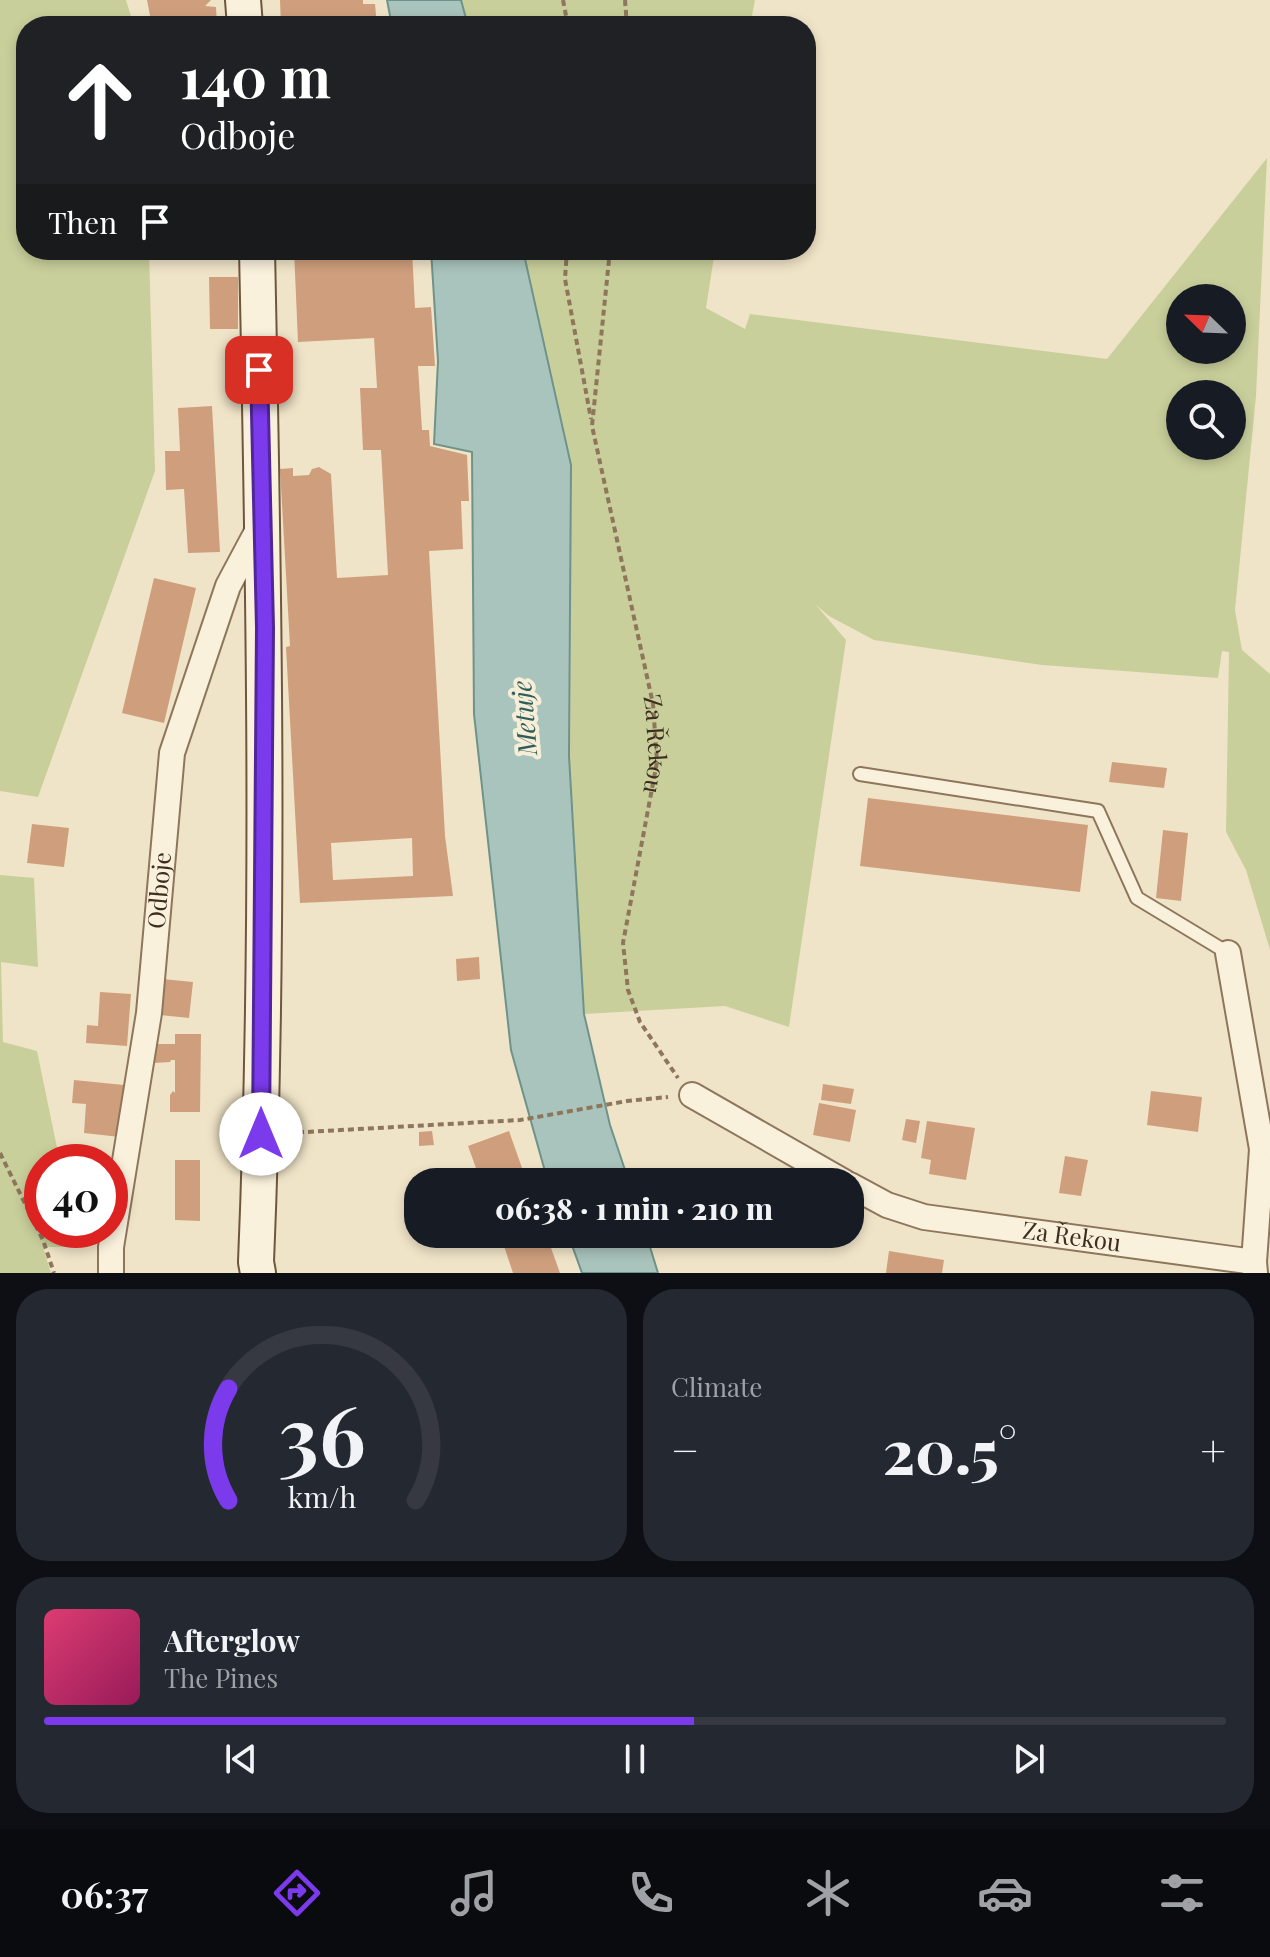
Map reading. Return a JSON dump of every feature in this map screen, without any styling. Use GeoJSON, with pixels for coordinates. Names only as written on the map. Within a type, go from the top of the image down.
{"type":"FeatureCollection","features":[{"type":"Feature","properties":{"kind":"street","name":"Odboje"},"geometry":{"type":"LineString","coordinates":[[257,260],[265,628],[258,1273]]}},
{"type":"Feature","properties":{"kind":"street","name":"Odboje"},"geometry":{"type":"LineString","coordinates":[[111,1273],[111,1247],[149,1013],[172,753],[228,586],[263,521]]}},
{"type":"Feature","properties":{"kind":"street"},"geometry":{"type":"LineString","coordinates":[[1228,953],[1266,1146],[1255,1268]]}},
{"type":"Feature","properties":{"kind":"street"},"geometry":{"type":"LineString","coordinates":[[692,1095],[820,1168]]}},
{"type":"Feature","properties":{"kind":"street","name":"Za Řekou"},"geometry":{"type":"LineString","coordinates":[[864,1193],[887,1205],[924,1217],[1255,1268]]}},
{"type":"Feature","properties":{"kind":"lane"},"geometry":{"type":"LineString","coordinates":[[860,774],[1098,811],[1137,898],[1228,953]]}},
{"type":"Feature","properties":{"kind":"path"},"geometry":{"type":"LineString","coordinates":[[566,260],[565,279],[592,426]]}},
{"type":"Feature","properties":{"kind":"path","name":"Za Řekou"},"geometry":{"type":"LineString","coordinates":[[609,260],[592,426],[653,704],[657,762],[623,943],[628,990],[640,1022],[664,1060],[692,1095]]}},
{"type":"Feature","properties":{"kind":"path"},"geometry":{"type":"LineString","coordinates":[[261,1134],[520,1120],[627,1101],[692,1095]]}},
{"type":"Feature","properties":{"kind":"path"},"geometry":{"type":"LineString","coordinates":[[0,1153],[43,1240],[54,1273]]}},
{"type":"Feature","properties":{"kind":"green space"},"geometry":{"type":"Polygon","coordinates":[[[0,0],[126,0],[131,16],[16,16],[16,260],[149,260],[155,471],[38,797],[0,791],[0,0]]]}},
{"type":"Feature","properties":{"kind":"green space"},"geometry":{"type":"Polygon","coordinates":[[[461,0],[755,0],[752,16],[465,16],[461,0]]]}},
{"type":"Feature","properties":{"kind":"green space"},"geometry":{"type":"Polygon","coordinates":[[[1267,158],[1256,396],[1235,610],[1242,650],[1270,674],[1270,950],[1246,870],[1226,832],[1229,652],[1222,651],[1218,678],[1042,665],[874,640],[829,616],[816,605],[846,640],[789,1027],[725,1006],[584,1014],[570,775],[571,465],[525,260],[713,260],[706,308],[745,329],[750,314],[1107,359],[1166,285],[1166,364],[1246,364],[1246,284],[1167,284],[1267,158]]]}},
{"type":"Feature","properties":{"kind":"green space"},"geometry":{"type":"Polygon","coordinates":[[[0,875],[34,878],[38,967],[1,962],[3,1042],[37,1051],[56,1144],[24,1144],[24,1248],[43,1248],[51,1273],[0,1273],[0,875]]]}},
{"type":"Feature","properties":{"kind":"water"},"geometry":{"type":"Polygon","coordinates":[[[387,0],[461,0],[465,16],[390,16],[387,0]]]}},
{"type":"Feature","properties":{"kind":"water","name":"Metuje"},"geometry":{"type":"Polygon","coordinates":[[[432,260],[525,260],[571,465],[569,756],[584,1014],[610,1125],[624,1168],[544,1168],[511,1050],[474,714],[472,452],[434,444],[438,361],[432,260]]]}},
{"type":"Feature","properties":{"kind":"water"},"geometry":{"type":"Polygon","coordinates":[[[573,1248],[650,1248],[658,1273],[582,1273],[573,1248]]]}},
{"type":"Feature","properties":{"kind":"building"},"geometry":{"type":"Polygon","coordinates":[[[147,0],[211,0],[205,6],[216,7],[216,16],[150,16],[147,0]]]}},
{"type":"Feature","properties":{"kind":"building"},"geometry":{"type":"Polygon","coordinates":[[[280,0],[363,0],[363,4],[375,4],[376,16],[281,16],[280,0]]]}},
{"type":"Feature","properties":{"kind":"building"},"geometry":{"type":"Polygon","coordinates":[[[294,260],[413,260],[415,308],[431,307],[435,366],[418,366],[422,430],[429,430],[430,446],[467,455],[469,501],[461,501],[463,549],[429,551],[445,836],[453,896],[300,903],[280,469],[293,468],[293,476],[309,475],[312,469],[319,467],[331,474],[337,578],[388,575],[381,450],[363,450],[360,388],[377,388],[374,338],[298,342],[294,260]],[[412,838],[331,843],[333,880],[413,876],[412,838]]]}},
{"type":"Feature","properties":{"kind":"building"},"geometry":{"type":"Polygon","coordinates":[[[209,277],[238,277],[238,329],[210,329],[209,277]]]}},
{"type":"Feature","properties":{"kind":"building"},"geometry":{"type":"Polygon","coordinates":[[[212,406],[220,552],[188,553],[184,489],[166,490],[165,451],[180,451],[178,408],[212,406]]]}},
{"type":"Feature","properties":{"kind":"building"},"geometry":{"type":"Polygon","coordinates":[[[154,578],[196,588],[164,723],[122,713],[154,578]]]}},
{"type":"Feature","properties":{"kind":"building"},"geometry":{"type":"Polygon","coordinates":[[[1112,762],[1167,768],[1164,788],[1109,782],[1112,762]]]}},
{"type":"Feature","properties":{"kind":"building"},"geometry":{"type":"Polygon","coordinates":[[[868,798],[1088,825],[1080,892],[860,866],[868,798]]]}},
{"type":"Feature","properties":{"kind":"building"},"geometry":{"type":"Polygon","coordinates":[[[32,824],[69,828],[64,867],[27,863],[32,824]]]}},
{"type":"Feature","properties":{"kind":"building"},"geometry":{"type":"Polygon","coordinates":[[[1163,830],[1188,833],[1181,901],[1156,898],[1163,830]]]}},
{"type":"Feature","properties":{"kind":"building"},"geometry":{"type":"Polygon","coordinates":[[[479,957],[480,979],[457,981],[456,959],[479,957]]]}},
{"type":"Feature","properties":{"kind":"building"},"geometry":{"type":"Polygon","coordinates":[[[163,979],[193,982],[189,1018],[160,1015],[163,979]]]}},
{"type":"Feature","properties":{"kind":"building"},"geometry":{"type":"Polygon","coordinates":[[[100,992],[131,994],[127,1046],[86,1043],[87,1025],[98,1026],[100,992]]]}},
{"type":"Feature","properties":{"kind":"building"},"geometry":{"type":"Polygon","coordinates":[[[175,1034],[201,1034],[200,1112],[170,1112],[170,1095],[173,1091],[175,1093],[175,1060],[154,1063],[156,1044],[175,1044],[175,1034]]]}},
{"type":"Feature","properties":{"kind":"building"},"geometry":{"type":"Polygon","coordinates":[[[74,1080],[124,1085],[120,1137],[84,1133],[86,1104],[72,1103],[74,1080]]]}},
{"type":"Feature","properties":{"kind":"building"},"geometry":{"type":"Polygon","coordinates":[[[823,1084],[854,1089],[851,1104],[821,1100],[823,1084]]]}},
{"type":"Feature","properties":{"kind":"building"},"geometry":{"type":"Polygon","coordinates":[[[1151,1091],[1202,1097],[1198,1132],[1147,1125],[1151,1091]]]}},
{"type":"Feature","properties":{"kind":"building"},"geometry":{"type":"Polygon","coordinates":[[[819,1103],[856,1110],[850,1142],[813,1135],[819,1103]]]}},
{"type":"Feature","properties":{"kind":"building"},"geometry":{"type":"Polygon","coordinates":[[[906,1119],[920,1121],[916,1143],[902,1140],[906,1119]]]}},
{"type":"Feature","properties":{"kind":"building"},"geometry":{"type":"Polygon","coordinates":[[[927,1121],[975,1128],[966,1180],[929,1174],[931,1160],[921,1158],[927,1121]]]}},
{"type":"Feature","properties":{"kind":"building"},"geometry":{"type":"Polygon","coordinates":[[[432,1131],[434,1145],[419,1146],[419,1132],[432,1131]]]}},
{"type":"Feature","properties":{"kind":"building"},"geometry":{"type":"Polygon","coordinates":[[[509,1131],[522,1168],[476,1168],[468,1146],[509,1131]]]}},
{"type":"Feature","properties":{"kind":"building"},"geometry":{"type":"Polygon","coordinates":[[[1065,1156],[1088,1160],[1081,1196],[1059,1193],[1065,1156]]]}},
{"type":"Feature","properties":{"kind":"building"},"geometry":{"type":"Polygon","coordinates":[[[175,1160],[200,1160],[200,1221],[175,1220],[175,1160]]]}},
{"type":"Feature","properties":{"kind":"building"},"geometry":{"type":"Polygon","coordinates":[[[505,1248],[551,1248],[560,1273],[513,1273],[505,1248]]]}},
{"type":"Feature","properties":{"kind":"building"},"geometry":{"type":"Polygon","coordinates":[[[889,1251],[944,1260],[942,1273],[886,1273],[889,1251]]]}},
{"type":"Feature","properties":{"kind":"route"},"geometry":{"type":"LineString","coordinates":[[259,370],[265,628],[261,1134]]}}]}
